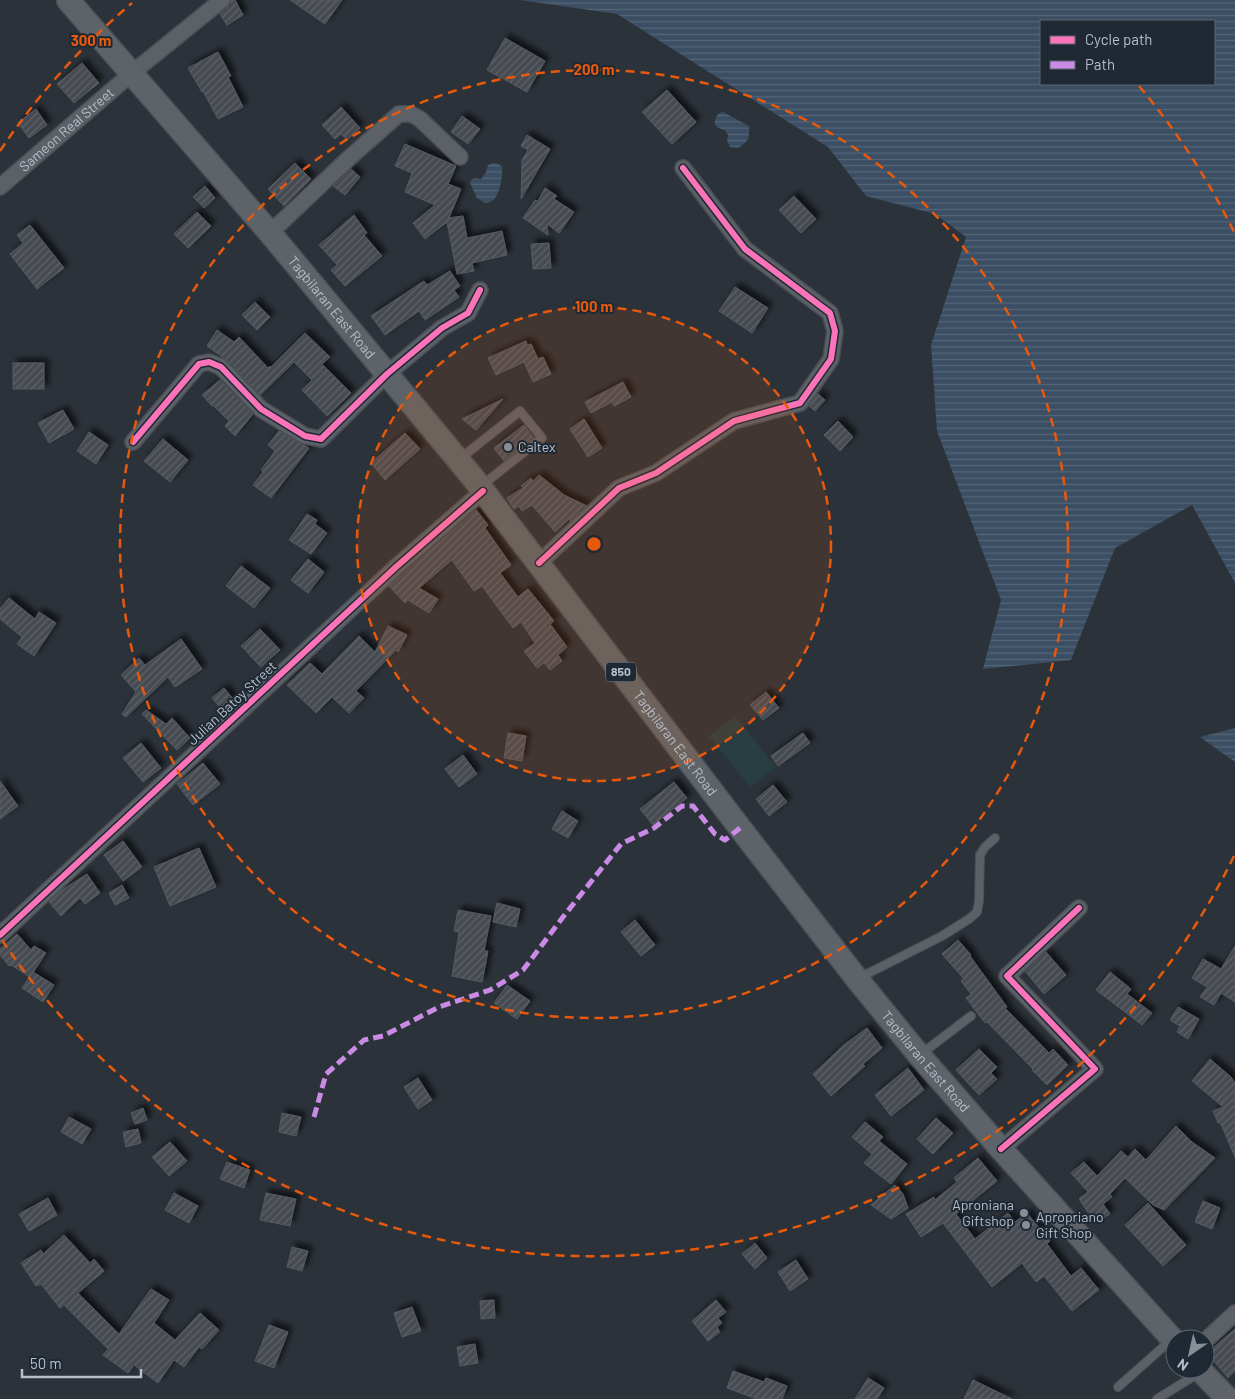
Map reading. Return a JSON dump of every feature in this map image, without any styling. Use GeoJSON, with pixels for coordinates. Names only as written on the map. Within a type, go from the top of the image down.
{"type":"FeatureCollection","features":[{"type":"Feature","properties":{"kind":"main road","name":"Tagbilaran East Road"},"geometry":{"type":"LineString","coordinates":[[68,0],[270,234],[458,460],[539,563],[740,828],[857,979],[919,1055],[1001,1149],[1165,1330]]}},
{"type":"Feature","properties":{"kind":"main road"},"geometry":{"type":"LineString","coordinates":[[1209,1379],[1228,1399]]}},
{"type":"Feature","properties":{"kind":"street","name":"Sameon Real Street"},"geometry":{"type":"LineString","coordinates":[[0,187],[132,73],[222,0]]}},
{"type":"Feature","properties":{"kind":"street"},"geometry":{"type":"LineString","coordinates":[[270,234],[348,159],[399,114],[411,114],[420,119],[460,157]]}},
{"type":"Feature","properties":{"kind":"street"},"geometry":{"type":"LineString","coordinates":[[539,563],[619,488],[656,472],[734,421],[800,403],[831,359],[835,331],[830,314],[745,249],[683,168]]}},
{"type":"Feature","properties":{"kind":"street"},"geometry":{"type":"LineString","coordinates":[[133,442],[199,364],[209,362],[221,367],[261,409],[305,436],[321,439],[387,374],[442,328],[468,313],[480,290]]}},
{"type":"Feature","properties":{"kind":"street","name":"Julian Batoy Street"},"geometry":{"type":"LineString","coordinates":[[0,935],[481,489]]}},
{"type":"Feature","properties":{"kind":"street"},"geometry":{"type":"LineString","coordinates":[[1001,1149],[1095,1068],[1007,976],[1079,908]]}},
{"type":"Feature","properties":{"kind":"street"},"geometry":{"type":"LineString","coordinates":[[1215,1332],[1235,1313]]}},
{"type":"Feature","properties":{"kind":"lane"},"geometry":{"type":"LineString","coordinates":[[458,460],[520,411],[542,438],[481,489]]}},
{"type":"Feature","properties":{"kind":"lane"},"geometry":{"type":"LineString","coordinates":[[857,979],[942,936],[977,912],[980,856],[995,838]]}},
{"type":"Feature","properties":{"kind":"lane"},"geometry":{"type":"LineString","coordinates":[[919,1055],[971,1016]]}},
{"type":"Feature","properties":{"kind":"lane"},"geometry":{"type":"LineString","coordinates":[[1118,1387],[1165,1348]]}},
{"type":"Feature","properties":{"kind":"lane"},"geometry":{"type":"LineString","coordinates":[[1157,1399],[1187,1379]]}},
{"type":"Feature","properties":{"kind":"green space"},"geometry":{"type":"Polygon","coordinates":[[[735,716],[776,767],[750,787],[709,736],[735,716]]]}},
{"type":"Feature","properties":{"kind":"water"},"geometry":{"type":"Polygon","coordinates":[[[520,0],[1235,0],[1235,583],[1192,505],[1115,548],[1071,660],[983,669],[1001,600],[937,431],[931,345],[966,237],[935,214],[866,196],[828,147],[617,14],[520,0]]]}},
{"type":"Feature","properties":{"kind":"water"},"geometry":{"type":"Polygon","coordinates":[[[723,112],[749,126],[748,139],[738,148],[730,147],[725,130],[715,125],[718,114],[723,112]]]}},
{"type":"Feature","properties":{"kind":"water"},"geometry":{"type":"Polygon","coordinates":[[[493,163],[499,164],[502,167],[500,185],[498,194],[491,201],[485,203],[477,198],[470,183],[474,178],[481,179],[488,165],[493,163]]]}},
{"type":"Feature","properties":{"kind":"water"},"geometry":{"type":"Polygon","coordinates":[[[1235,728],[1235,762],[1200,737],[1235,728]]]}},
{"type":"Feature","properties":{"kind":"building"},"geometry":{"type":"Polygon","coordinates":[[[231,0],[235,0],[243,15],[227,25],[220,14],[228,7],[231,0]]]}},
{"type":"Feature","properties":{"kind":"building"},"geometry":{"type":"Polygon","coordinates":[[[290,0],[342,0],[325,24],[290,0]]]}},
{"type":"Feature","properties":{"kind":"building"},"geometry":{"type":"Polygon","coordinates":[[[505,38],[545,61],[527,92],[487,70],[505,38]]]}},
{"type":"Feature","properties":{"kind":"building"},"geometry":{"type":"Polygon","coordinates":[[[218,52],[231,76],[228,77],[243,107],[218,119],[188,68],[218,52]]]}},
{"type":"Feature","properties":{"kind":"building"},"geometry":{"type":"Polygon","coordinates":[[[82,63],[99,83],[74,103],[57,84],[82,63]]]}},
{"type":"Feature","properties":{"kind":"building"},"geometry":{"type":"Polygon","coordinates":[[[667,90],[696,122],[672,144],[642,112],[667,90]]]}},
{"type":"Feature","properties":{"kind":"building"},"geometry":{"type":"Polygon","coordinates":[[[341,107],[360,128],[347,140],[341,134],[335,139],[322,125],[341,107]]]}},
{"type":"Feature","properties":{"kind":"building"},"geometry":{"type":"Polygon","coordinates":[[[36,109],[47,125],[29,138],[18,123],[36,109]]]}},
{"type":"Feature","properties":{"kind":"building"},"geometry":{"type":"Polygon","coordinates":[[[462,116],[480,129],[468,144],[451,132],[462,116]]]}},
{"type":"Feature","properties":{"kind":"building"},"geometry":{"type":"Polygon","coordinates":[[[527,135],[550,149],[521,199],[522,160],[528,150],[521,146],[527,135]]]}},
{"type":"Feature","properties":{"kind":"building"},"geometry":{"type":"Polygon","coordinates":[[[405,144],[456,166],[448,184],[461,189],[449,218],[463,216],[467,238],[502,231],[507,255],[472,263],[474,271],[457,274],[447,222],[425,239],[413,223],[435,205],[405,192],[412,173],[395,166],[405,144]]]}},
{"type":"Feature","properties":{"kind":"building"},"geometry":{"type":"Polygon","coordinates":[[[295,163],[311,179],[284,206],[268,189],[295,163]]]}},
{"type":"Feature","properties":{"kind":"building"},"geometry":{"type":"Polygon","coordinates":[[[351,169],[360,177],[345,195],[333,186],[351,169]]]}},
{"type":"Feature","properties":{"kind":"building"},"geometry":{"type":"Polygon","coordinates":[[[205,186],[215,198],[204,208],[193,197],[205,186]]]}},
{"type":"Feature","properties":{"kind":"building"},"geometry":{"type":"Polygon","coordinates":[[[545,188],[557,196],[554,199],[574,212],[559,233],[547,224],[548,235],[523,218],[535,200],[538,201],[545,188]]]}},
{"type":"Feature","properties":{"kind":"building"},"geometry":{"type":"Polygon","coordinates":[[[794,196],[816,219],[801,233],[779,210],[794,196]]]}},
{"type":"Feature","properties":{"kind":"building"},"geometry":{"type":"Polygon","coordinates":[[[197,212],[211,226],[188,248],[174,234],[197,212]]]}},
{"type":"Feature","properties":{"kind":"building"},"geometry":{"type":"Polygon","coordinates":[[[354,215],[367,233],[364,235],[382,256],[345,286],[331,270],[337,265],[319,245],[354,215]]]}},
{"type":"Feature","properties":{"kind":"building"},"geometry":{"type":"Polygon","coordinates":[[[30,225],[64,268],[37,289],[10,254],[23,243],[17,235],[30,225]]]}},
{"type":"Feature","properties":{"kind":"building"},"geometry":{"type":"Polygon","coordinates":[[[549,243],[551,268],[533,269],[531,244],[549,243]]]}},
{"type":"Feature","properties":{"kind":"building"},"geometry":{"type":"Polygon","coordinates":[[[450,271],[460,286],[454,290],[459,297],[425,320],[419,311],[385,335],[371,316],[424,281],[427,285],[450,271]]]}},
{"type":"Feature","properties":{"kind":"building"},"geometry":{"type":"Polygon","coordinates":[[[735,287],[768,308],[752,333],[719,311],[735,287]]]}},
{"type":"Feature","properties":{"kind":"building"},"geometry":{"type":"Polygon","coordinates":[[[255,302],[270,317],[257,330],[242,315],[255,302]]]}},
{"type":"Feature","properties":{"kind":"building"},"geometry":{"type":"Polygon","coordinates":[[[217,330],[234,342],[239,337],[268,368],[305,333],[330,357],[322,364],[351,393],[327,416],[302,390],[312,380],[294,362],[260,395],[228,361],[207,346],[217,330]]]}},
{"type":"Feature","properties":{"kind":"building"},"geometry":{"type":"Polygon","coordinates":[[[526,341],[527,345],[531,344],[538,359],[543,357],[551,374],[533,382],[524,362],[496,375],[488,358],[526,341]]]}},
{"type":"Feature","properties":{"kind":"building"},"geometry":{"type":"Polygon","coordinates":[[[13,363],[44,363],[44,389],[13,389],[13,363]]]}},
{"type":"Feature","properties":{"kind":"building"},"geometry":{"type":"Polygon","coordinates":[[[220,380],[253,414],[235,436],[225,426],[229,421],[202,395],[220,380]]]}},
{"type":"Feature","properties":{"kind":"building"},"geometry":{"type":"Polygon","coordinates":[[[623,382],[631,397],[614,406],[612,402],[591,413],[585,402],[623,382]]]}},
{"type":"Feature","properties":{"kind":"building"},"geometry":{"type":"Polygon","coordinates":[[[818,394],[825,400],[815,411],[809,406],[818,394]]]}},
{"type":"Feature","properties":{"kind":"building"},"geometry":{"type":"Polygon","coordinates":[[[503,399],[476,430],[462,419],[503,399]]]}},
{"type":"Feature","properties":{"kind":"building"},"geometry":{"type":"Polygon","coordinates":[[[63,410],[74,429],[49,443],[38,423],[63,410]]]}},
{"type":"Feature","properties":{"kind":"building"},"geometry":{"type":"Polygon","coordinates":[[[584,419],[602,448],[588,457],[570,429],[584,419]]]}},
{"type":"Feature","properties":{"kind":"building"},"geometry":{"type":"Polygon","coordinates":[[[838,421],[853,437],[840,451],[824,435],[838,421]]]}},
{"type":"Feature","properties":{"kind":"building"},"geometry":{"type":"Polygon","coordinates":[[[524,425],[534,438],[504,461],[494,448],[524,425]]]}},
{"type":"Feature","properties":{"kind":"building"},"geometry":{"type":"Polygon","coordinates":[[[279,431],[309,448],[271,498],[253,485],[275,451],[268,445],[279,431]]]}},
{"type":"Feature","properties":{"kind":"building"},"geometry":{"type":"Polygon","coordinates":[[[89,432],[108,445],[96,464],[77,451],[89,432]]]}},
{"type":"Feature","properties":{"kind":"building"},"geometry":{"type":"Polygon","coordinates":[[[405,433],[420,449],[385,480],[371,463],[405,433]]]}},
{"type":"Feature","properties":{"kind":"building"},"geometry":{"type":"Polygon","coordinates":[[[163,439],[188,460],[170,482],[144,461],[163,439]]]}},
{"type":"Feature","properties":{"kind":"building"},"geometry":{"type":"Polygon","coordinates":[[[539,475],[564,495],[587,506],[555,532],[532,505],[522,511],[519,506],[514,509],[507,498],[523,488],[521,486],[531,478],[533,481],[539,475]]]}},
{"type":"Feature","properties":{"kind":"building"},"geometry":{"type":"Polygon","coordinates":[[[476,510],[488,525],[485,528],[511,565],[500,573],[518,597],[528,589],[554,621],[550,624],[567,647],[558,655],[562,661],[550,670],[544,663],[537,668],[524,651],[535,643],[521,622],[513,628],[482,586],[474,591],[452,560],[419,588],[438,599],[429,613],[408,600],[405,603],[389,586],[476,510]]]}},
{"type":"Feature","properties":{"kind":"building"},"geometry":{"type":"Polygon","coordinates":[[[307,514],[317,520],[315,524],[327,533],[311,554],[289,540],[307,514]]]}},
{"type":"Feature","properties":{"kind":"building"},"geometry":{"type":"Polygon","coordinates":[[[308,559],[324,572],[308,593],[291,580],[308,559]]]}},
{"type":"Feature","properties":{"kind":"building"},"geometry":{"type":"Polygon","coordinates":[[[241,566],[270,588],[254,608],[226,586],[241,566]]]}},
{"type":"Feature","properties":{"kind":"building"},"geometry":{"type":"Polygon","coordinates":[[[9,598],[35,619],[39,612],[56,623],[34,656],[17,644],[22,637],[0,619],[0,609],[9,598]]]}},
{"type":"Feature","properties":{"kind":"building"},"geometry":{"type":"Polygon","coordinates":[[[388,626],[407,635],[398,652],[396,650],[356,691],[364,698],[349,713],[332,697],[316,713],[287,685],[310,663],[322,674],[359,636],[375,652],[388,626]]]}},
{"type":"Feature","properties":{"kind":"building"},"geometry":{"type":"Polygon","coordinates":[[[260,629],[280,650],[261,667],[241,646],[260,629]]]}},
{"type":"Feature","properties":{"kind":"building"},"geometry":{"type":"Polygon","coordinates":[[[181,639],[202,669],[175,687],[168,677],[126,717],[122,714],[136,692],[121,675],[139,658],[145,665],[181,639]]]}},
{"type":"Feature","properties":{"kind":"building"},"geometry":{"type":"Polygon","coordinates":[[[224,688],[234,700],[222,710],[212,698],[224,688]]]}},
{"type":"Feature","properties":{"kind":"building"},"geometry":{"type":"Polygon","coordinates":[[[766,692],[779,708],[763,720],[750,705],[766,692]]]}},
{"type":"Feature","properties":{"kind":"building"},"geometry":{"type":"Polygon","coordinates":[[[146,710],[166,724],[172,718],[190,738],[177,750],[142,714],[146,710]]]}},
{"type":"Feature","properties":{"kind":"building"},"geometry":{"type":"Polygon","coordinates":[[[508,733],[526,736],[522,761],[504,758],[508,733]]]}},
{"type":"Feature","properties":{"kind":"building"},"geometry":{"type":"Polygon","coordinates":[[[803,733],[810,743],[778,766],[771,756],[803,733]]]}},
{"type":"Feature","properties":{"kind":"building"},"geometry":{"type":"Polygon","coordinates":[[[141,743],[161,768],[143,782],[123,758],[141,743]]]}},
{"type":"Feature","properties":{"kind":"building"},"geometry":{"type":"Polygon","coordinates":[[[463,755],[477,774],[459,787],[445,769],[463,755]]]}},
{"type":"Feature","properties":{"kind":"building"},"geometry":{"type":"Polygon","coordinates":[[[203,763],[220,784],[193,805],[177,784],[203,763]]]}},
{"type":"Feature","properties":{"kind":"building"},"geometry":{"type":"Polygon","coordinates":[[[0,781],[18,806],[0,819],[0,781]]]}},
{"type":"Feature","properties":{"kind":"building"},"geometry":{"type":"Polygon","coordinates":[[[674,782],[687,798],[653,825],[640,809],[674,782]]]}},
{"type":"Feature","properties":{"kind":"building"},"geometry":{"type":"Polygon","coordinates":[[[773,785],[787,802],[769,816],[756,799],[773,785]]]}},
{"type":"Feature","properties":{"kind":"building"},"geometry":{"type":"Polygon","coordinates":[[[562,811],[578,821],[568,838],[552,829],[562,811]]]}},
{"type":"Feature","properties":{"kind":"building"},"geometry":{"type":"Polygon","coordinates":[[[123,841],[142,867],[123,881],[104,855],[123,841]]]}},
{"type":"Feature","properties":{"kind":"building"},"geometry":{"type":"Polygon","coordinates":[[[199,848],[216,887],[170,906],[154,867],[199,848]]]}},
{"type":"Feature","properties":{"kind":"building"},"geometry":{"type":"Polygon","coordinates":[[[87,874],[100,893],[85,904],[80,898],[61,916],[49,902],[62,890],[87,874]]]}},
{"type":"Feature","properties":{"kind":"building"},"geometry":{"type":"Polygon","coordinates":[[[122,885],[129,898],[115,905],[109,893],[122,885]]]}},
{"type":"Feature","properties":{"kind":"building"},"geometry":{"type":"Polygon","coordinates":[[[497,903],[520,909],[516,927],[493,922],[497,903]]]}},
{"type":"Feature","properties":{"kind":"building"},"geometry":{"type":"Polygon","coordinates":[[[458,910],[491,916],[484,951],[488,951],[482,982],[452,976],[459,932],[454,931],[458,910]]]}},
{"type":"Feature","properties":{"kind":"building"},"geometry":{"type":"Polygon","coordinates":[[[635,920],[655,945],[641,956],[621,932],[635,920]]]}},
{"type":"Feature","properties":{"kind":"building"},"geometry":{"type":"Polygon","coordinates":[[[17,934],[31,950],[34,946],[46,953],[30,977],[11,965],[9,966],[0,955],[0,949],[17,934]]]}},
{"type":"Feature","properties":{"kind":"building"},"geometry":{"type":"Polygon","coordinates":[[[958,940],[971,955],[1007,1007],[1005,1008],[1049,1053],[1053,1049],[1068,1065],[1047,1085],[987,1022],[985,1023],[966,998],[971,994],[961,981],[964,979],[942,954],[958,940]]]}},
{"type":"Feature","properties":{"kind":"building"},"geometry":{"type":"Polygon","coordinates":[[[1235,946],[1235,1002],[1221,993],[1214,1005],[1200,997],[1207,987],[1192,978],[1203,959],[1221,969],[1235,946]]]}},
{"type":"Feature","properties":{"kind":"building"},"geometry":{"type":"Polygon","coordinates":[[[1046,952],[1066,975],[1044,994],[1025,971],[1046,952]]]}},
{"type":"Feature","properties":{"kind":"building"},"geometry":{"type":"Polygon","coordinates":[[[33,972],[54,985],[43,1002],[22,988],[33,972]]]}},
{"type":"Feature","properties":{"kind":"building"},"geometry":{"type":"Polygon","coordinates":[[[1110,972],[1131,989],[1127,994],[1152,1013],[1142,1025],[1096,990],[1110,972]]]}},
{"type":"Feature","properties":{"kind":"building"},"geometry":{"type":"Polygon","coordinates":[[[507,985],[530,1001],[517,1019],[494,1003],[507,985]]]}},
{"type":"Feature","properties":{"kind":"building"},"geometry":{"type":"Polygon","coordinates":[[[1178,1007],[1199,1019],[1188,1039],[1177,1032],[1180,1026],[1170,1020],[1178,1007]]]}},
{"type":"Feature","properties":{"kind":"building"},"geometry":{"type":"Polygon","coordinates":[[[867,1028],[882,1048],[831,1096],[813,1074],[845,1044],[867,1028]]]}},
{"type":"Feature","properties":{"kind":"building"},"geometry":{"type":"Polygon","coordinates":[[[979,1049],[997,1067],[991,1073],[997,1079],[979,1095],[956,1070],[979,1049]]]}},
{"type":"Feature","properties":{"kind":"building"},"geometry":{"type":"Polygon","coordinates":[[[1210,1059],[1231,1077],[1235,1083],[1235,1157],[1220,1122],[1218,1123],[1213,1111],[1223,1107],[1192,1081],[1210,1059]]]}},
{"type":"Feature","properties":{"kind":"building"},"geometry":{"type":"Polygon","coordinates":[[[908,1068],[924,1090],[891,1116],[875,1095],[908,1068]]]}},
{"type":"Feature","properties":{"kind":"building"},"geometry":{"type":"Polygon","coordinates":[[[418,1078],[432,1100],[418,1109],[404,1087],[418,1078]]]}},
{"type":"Feature","properties":{"kind":"building"},"geometry":{"type":"Polygon","coordinates":[[[143,1108],[147,1120],[135,1124],[131,1113],[143,1108]]]}},
{"type":"Feature","properties":{"kind":"building"},"geometry":{"type":"Polygon","coordinates":[[[282,1113],[301,1117],[296,1136],[279,1132],[282,1113]]]}},
{"type":"Feature","properties":{"kind":"building"},"geometry":{"type":"Polygon","coordinates":[[[69,1117],[91,1129],[82,1144],[61,1132],[69,1117]]]}},
{"type":"Feature","properties":{"kind":"building"},"geometry":{"type":"Polygon","coordinates":[[[936,1118],[953,1133],[933,1154],[917,1139],[936,1118]]]}},
{"type":"Feature","properties":{"kind":"building"},"geometry":{"type":"Polygon","coordinates":[[[865,1122],[883,1137],[879,1141],[907,1164],[891,1184],[864,1163],[872,1154],[852,1137],[865,1122]]]}},
{"type":"Feature","properties":{"kind":"building"},"geometry":{"type":"Polygon","coordinates":[[[1176,1126],[1192,1142],[1215,1158],[1164,1210],[1153,1205],[1125,1178],[1110,1194],[1112,1197],[1103,1204],[1110,1214],[1095,1223],[1079,1199],[1088,1192],[1071,1173],[1084,1162],[1097,1176],[1121,1151],[1128,1157],[1135,1149],[1146,1160],[1176,1126]]]}},
{"type":"Feature","properties":{"kind":"building"},"geometry":{"type":"Polygon","coordinates":[[[138,1129],[141,1143],[126,1147],[123,1132],[138,1129]]]}},
{"type":"Feature","properties":{"kind":"building"},"geometry":{"type":"Polygon","coordinates":[[[170,1142],[187,1161],[169,1176],[152,1157],[170,1142]]]}},
{"type":"Feature","properties":{"kind":"building"},"geometry":{"type":"Polygon","coordinates":[[[978,1158],[997,1181],[956,1214],[975,1239],[1008,1213],[1015,1222],[1027,1213],[1050,1241],[1047,1244],[1071,1276],[1081,1268],[1099,1290],[1072,1311],[1044,1276],[1036,1282],[1022,1263],[992,1287],[943,1223],[921,1237],[906,1214],[934,1197],[935,1200],[957,1182],[954,1178],[978,1158]]]}},
{"type":"Feature","properties":{"kind":"building"},"geometry":{"type":"Polygon","coordinates":[[[227,1162],[250,1170],[244,1188],[220,1179],[227,1162]]]}},
{"type":"Feature","properties":{"kind":"building"},"geometry":{"type":"Polygon","coordinates":[[[895,1185],[903,1194],[908,1208],[891,1219],[871,1205],[895,1185]]]}},
{"type":"Feature","properties":{"kind":"building"},"geometry":{"type":"Polygon","coordinates":[[[174,1193],[198,1206],[189,1223],[165,1210],[174,1193]]]}},
{"type":"Feature","properties":{"kind":"building"},"geometry":{"type":"Polygon","coordinates":[[[266,1193],[296,1199],[290,1226],[260,1220],[266,1193]]]}},
{"type":"Feature","properties":{"kind":"building"},"geometry":{"type":"Polygon","coordinates":[[[48,1198],[57,1215],[29,1231],[19,1214],[48,1198]]]}},
{"type":"Feature","properties":{"kind":"building"},"geometry":{"type":"Polygon","coordinates":[[[1203,1201],[1220,1208],[1212,1229],[1195,1222],[1203,1201]]]}},
{"type":"Feature","properties":{"kind":"building"},"geometry":{"type":"Polygon","coordinates":[[[1148,1203],[1186,1245],[1163,1266],[1125,1225],[1148,1203]]]}},
{"type":"Feature","properties":{"kind":"building"},"geometry":{"type":"Polygon","coordinates":[[[64,1235],[90,1263],[94,1259],[104,1271],[78,1293],[119,1334],[151,1289],[169,1300],[154,1323],[175,1340],[200,1313],[219,1330],[202,1349],[199,1347],[184,1367],[174,1360],[158,1383],[134,1365],[128,1373],[103,1355],[108,1349],[64,1305],[60,1308],[41,1284],[36,1286],[21,1263],[41,1250],[43,1254],[64,1235]]]}},
{"type":"Feature","properties":{"kind":"building"},"geometry":{"type":"Polygon","coordinates":[[[755,1243],[767,1258],[755,1269],[742,1254],[755,1243]]]}},
{"type":"Feature","properties":{"kind":"building"},"geometry":{"type":"Polygon","coordinates":[[[292,1247],[308,1251],[302,1271],[287,1267],[292,1247]]]}},
{"type":"Feature","properties":{"kind":"building"},"geometry":{"type":"Polygon","coordinates":[[[796,1260],[808,1279],[790,1291],[778,1272],[796,1260]]]}},
{"type":"Feature","properties":{"kind":"building"},"geometry":{"type":"Polygon","coordinates":[[[494,1300],[495,1318],[481,1319],[480,1301],[494,1300]]]}},
{"type":"Feature","properties":{"kind":"building"},"geometry":{"type":"Polygon","coordinates":[[[716,1300],[726,1312],[718,1318],[722,1323],[717,1327],[720,1332],[708,1341],[692,1321],[716,1300]]]}},
{"type":"Feature","properties":{"kind":"building"},"geometry":{"type":"Polygon","coordinates":[[[412,1307],[421,1331],[402,1337],[394,1313],[412,1307]]]}},
{"type":"Feature","properties":{"kind":"building"},"geometry":{"type":"Polygon","coordinates":[[[269,1325],[288,1332],[274,1368],[255,1361],[269,1325]]]}},
{"type":"Feature","properties":{"kind":"building"},"geometry":{"type":"Polygon","coordinates":[[[1235,1329],[1235,1371],[1228,1378],[1215,1363],[1215,1346],[1235,1329]]]}},
{"type":"Feature","properties":{"kind":"building"},"geometry":{"type":"Polygon","coordinates":[[[475,1344],[478,1363],[460,1366],[457,1347],[475,1344]]]}},
{"type":"Feature","properties":{"kind":"building"},"geometry":{"type":"Polygon","coordinates":[[[733,1371],[764,1382],[766,1378],[787,1386],[782,1399],[757,1399],[727,1388],[733,1371]]]}},
{"type":"Feature","properties":{"kind":"building"},"geometry":{"type":"Polygon","coordinates":[[[868,1378],[884,1388],[877,1399],[855,1399],[868,1378]]]}},
{"type":"Feature","properties":{"kind":"building"},"geometry":{"type":"Polygon","coordinates":[[[973,1380],[1012,1399],[964,1399],[973,1380]]]}},
{"type":"Feature","properties":{"kind":"marked path"},"geometry":{"type":"LineString","coordinates":[[314,1117],[326,1074],[364,1040],[383,1036],[439,1007],[490,990],[523,970],[621,844],[654,828],[682,806],[693,806],[715,834],[725,840],[740,828]]}},
{"type":"Feature","properties":{"kind":"cycle path"},"geometry":{"type":"LineString","coordinates":[[539,563],[619,488],[656,473],[734,421],[800,403],[831,359],[835,331],[830,313],[745,249],[683,168]]}},
{"type":"Feature","properties":{"kind":"cycle path"},"geometry":{"type":"LineString","coordinates":[[133,442],[199,364],[209,362],[221,367],[261,409],[305,436],[321,439],[387,374],[442,328],[468,313],[480,290]]}},
{"type":"Feature","properties":{"kind":"cycle path"},"geometry":{"type":"LineString","coordinates":[[0,935],[396,567],[483,491]]}},
{"type":"Feature","properties":{"kind":"cycle path"},"geometry":{"type":"LineString","coordinates":[[1001,1149],[1095,1069],[1007,976],[1079,908]]}},
{"type":"Feature","properties":{"kind":"place","name":"Caltex"},"geometry":{"type":"Point","coordinates":[508,447]}},
{"type":"Feature","properties":{"kind":"place","name":"Aproniana Giftshop"},"geometry":{"type":"Point","coordinates":[1024,1213]}},
{"type":"Feature","properties":{"kind":"place","name":"Apropriano Gift Shop"},"geometry":{"type":"Point","coordinates":[1026,1225]}}]}
